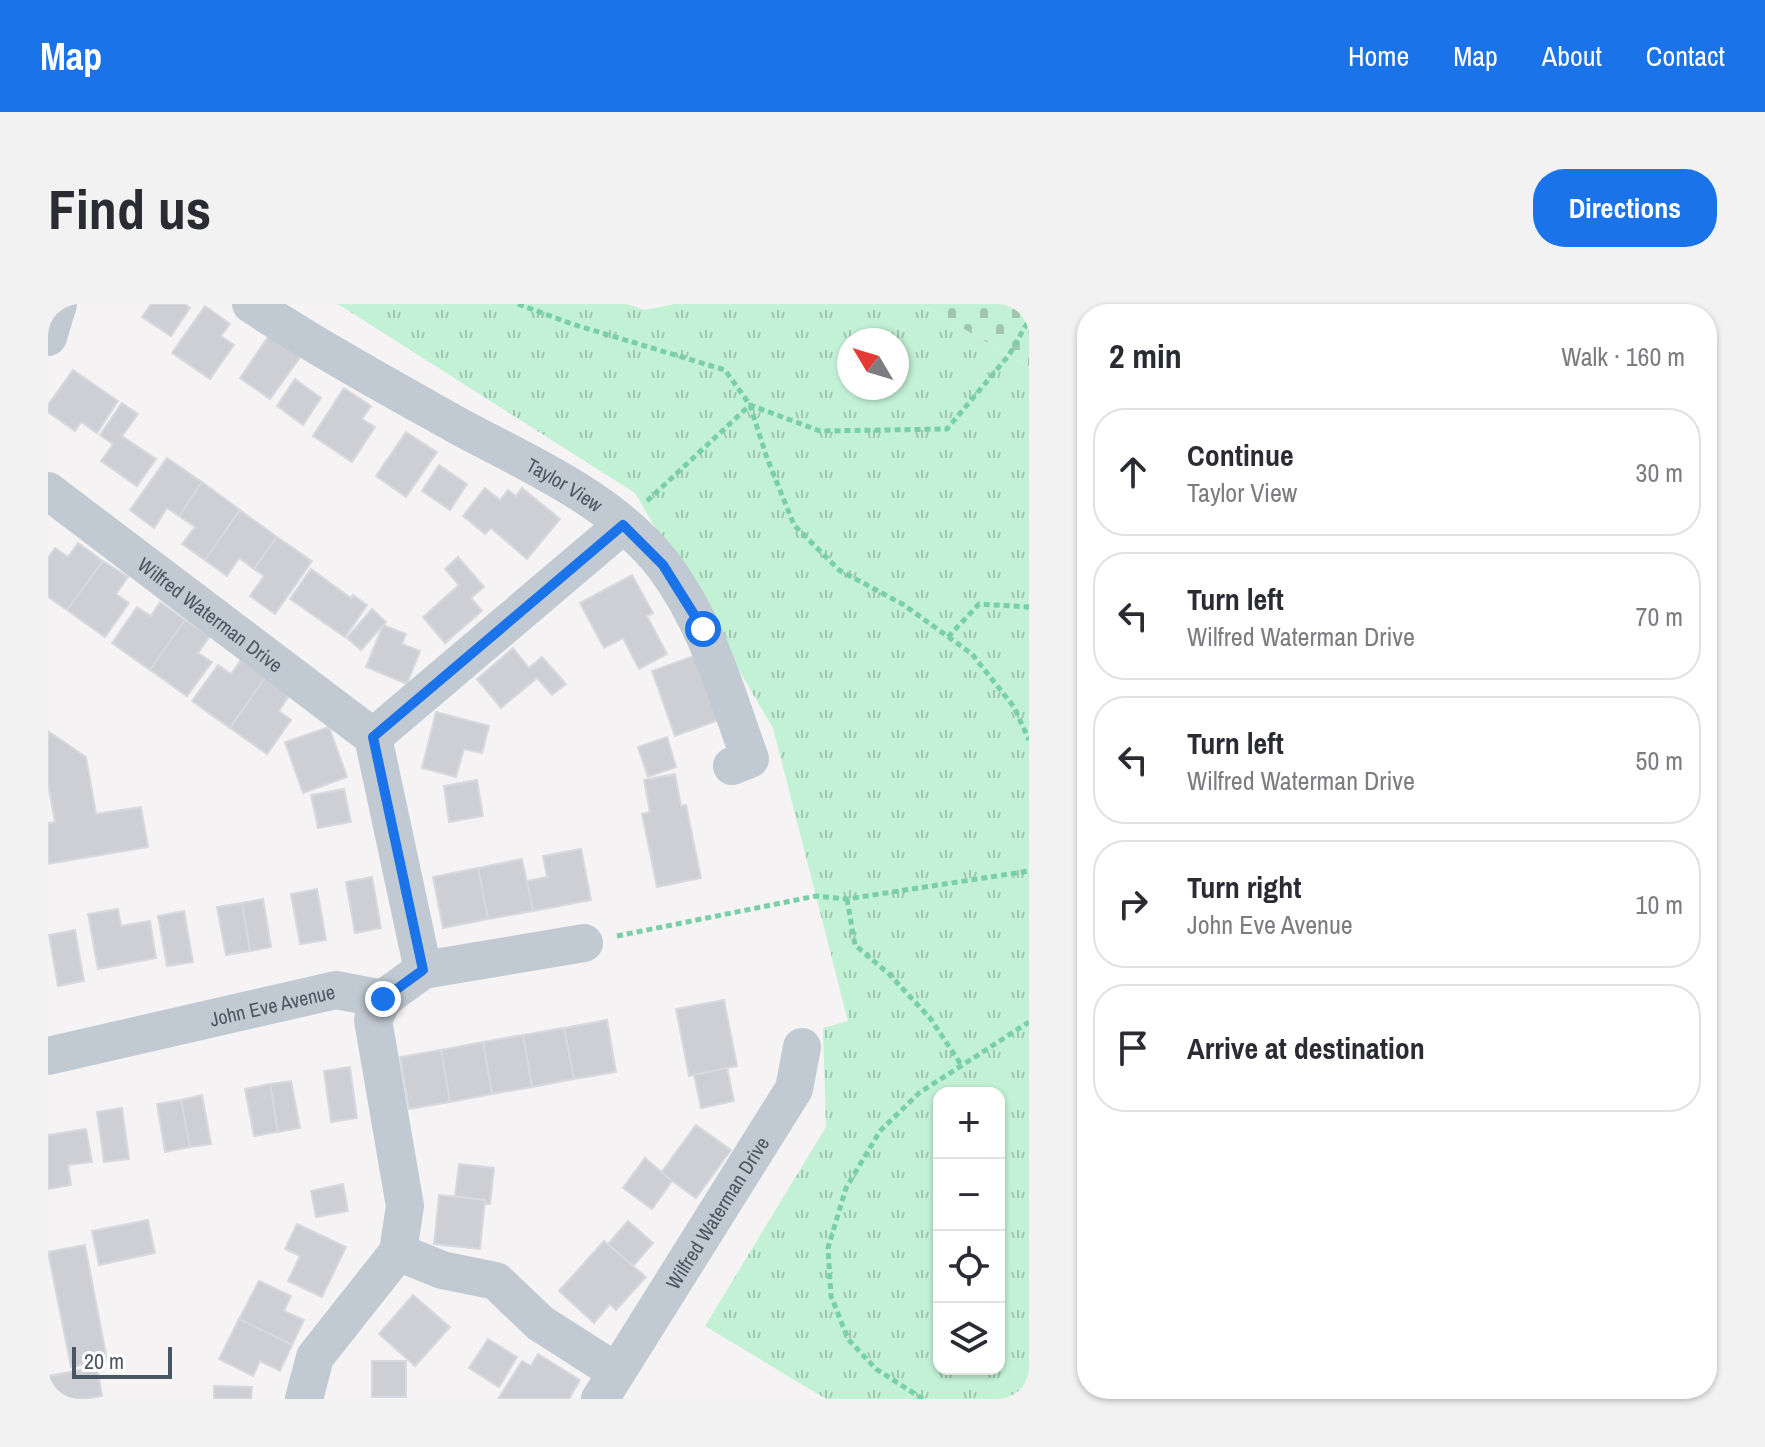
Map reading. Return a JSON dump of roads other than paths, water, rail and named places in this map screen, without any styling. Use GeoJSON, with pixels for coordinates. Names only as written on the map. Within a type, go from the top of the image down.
{"type":"FeatureCollection","features":[{"type":"Feature","properties":{"kind":"street"},"geometry":{"type":"LineString","coordinates":[[48,337],[58,304]]}},
{"type":"Feature","properties":{"kind":"street","name":"Taylor View"},"geometry":{"type":"LineString","coordinates":[[251,304],[329,355],[584,494],[623,525],[663,565],[703,629],[750,759],[732,766]]}},
{"type":"Feature","properties":{"kind":"street","name":"Wilfred Waterman Drive"},"geometry":{"type":"LineString","coordinates":[[48,491],[373,737]]}},
{"type":"Feature","properties":{"kind":"street"},"geometry":{"type":"LineString","coordinates":[[423,970],[373,737],[623,525]]}},
{"type":"Feature","properties":{"kind":"street"},"geometry":{"type":"LineString","coordinates":[[304,1399],[315,1357],[398,1252],[405,1206],[373,1020],[383,999],[423,970],[584,943]]}},
{"type":"Feature","properties":{"kind":"street","name":"John Eve Avenue"},"geometry":{"type":"LineString","coordinates":[[48,1056],[336,990],[383,999]]}},
{"type":"Feature","properties":{"kind":"street","name":"Wilfred Waterman Drive"},"geometry":{"type":"LineString","coordinates":[[398,1252],[442,1270],[496,1281],[608,1385],[794,1089],[802,1047]]}}]}
